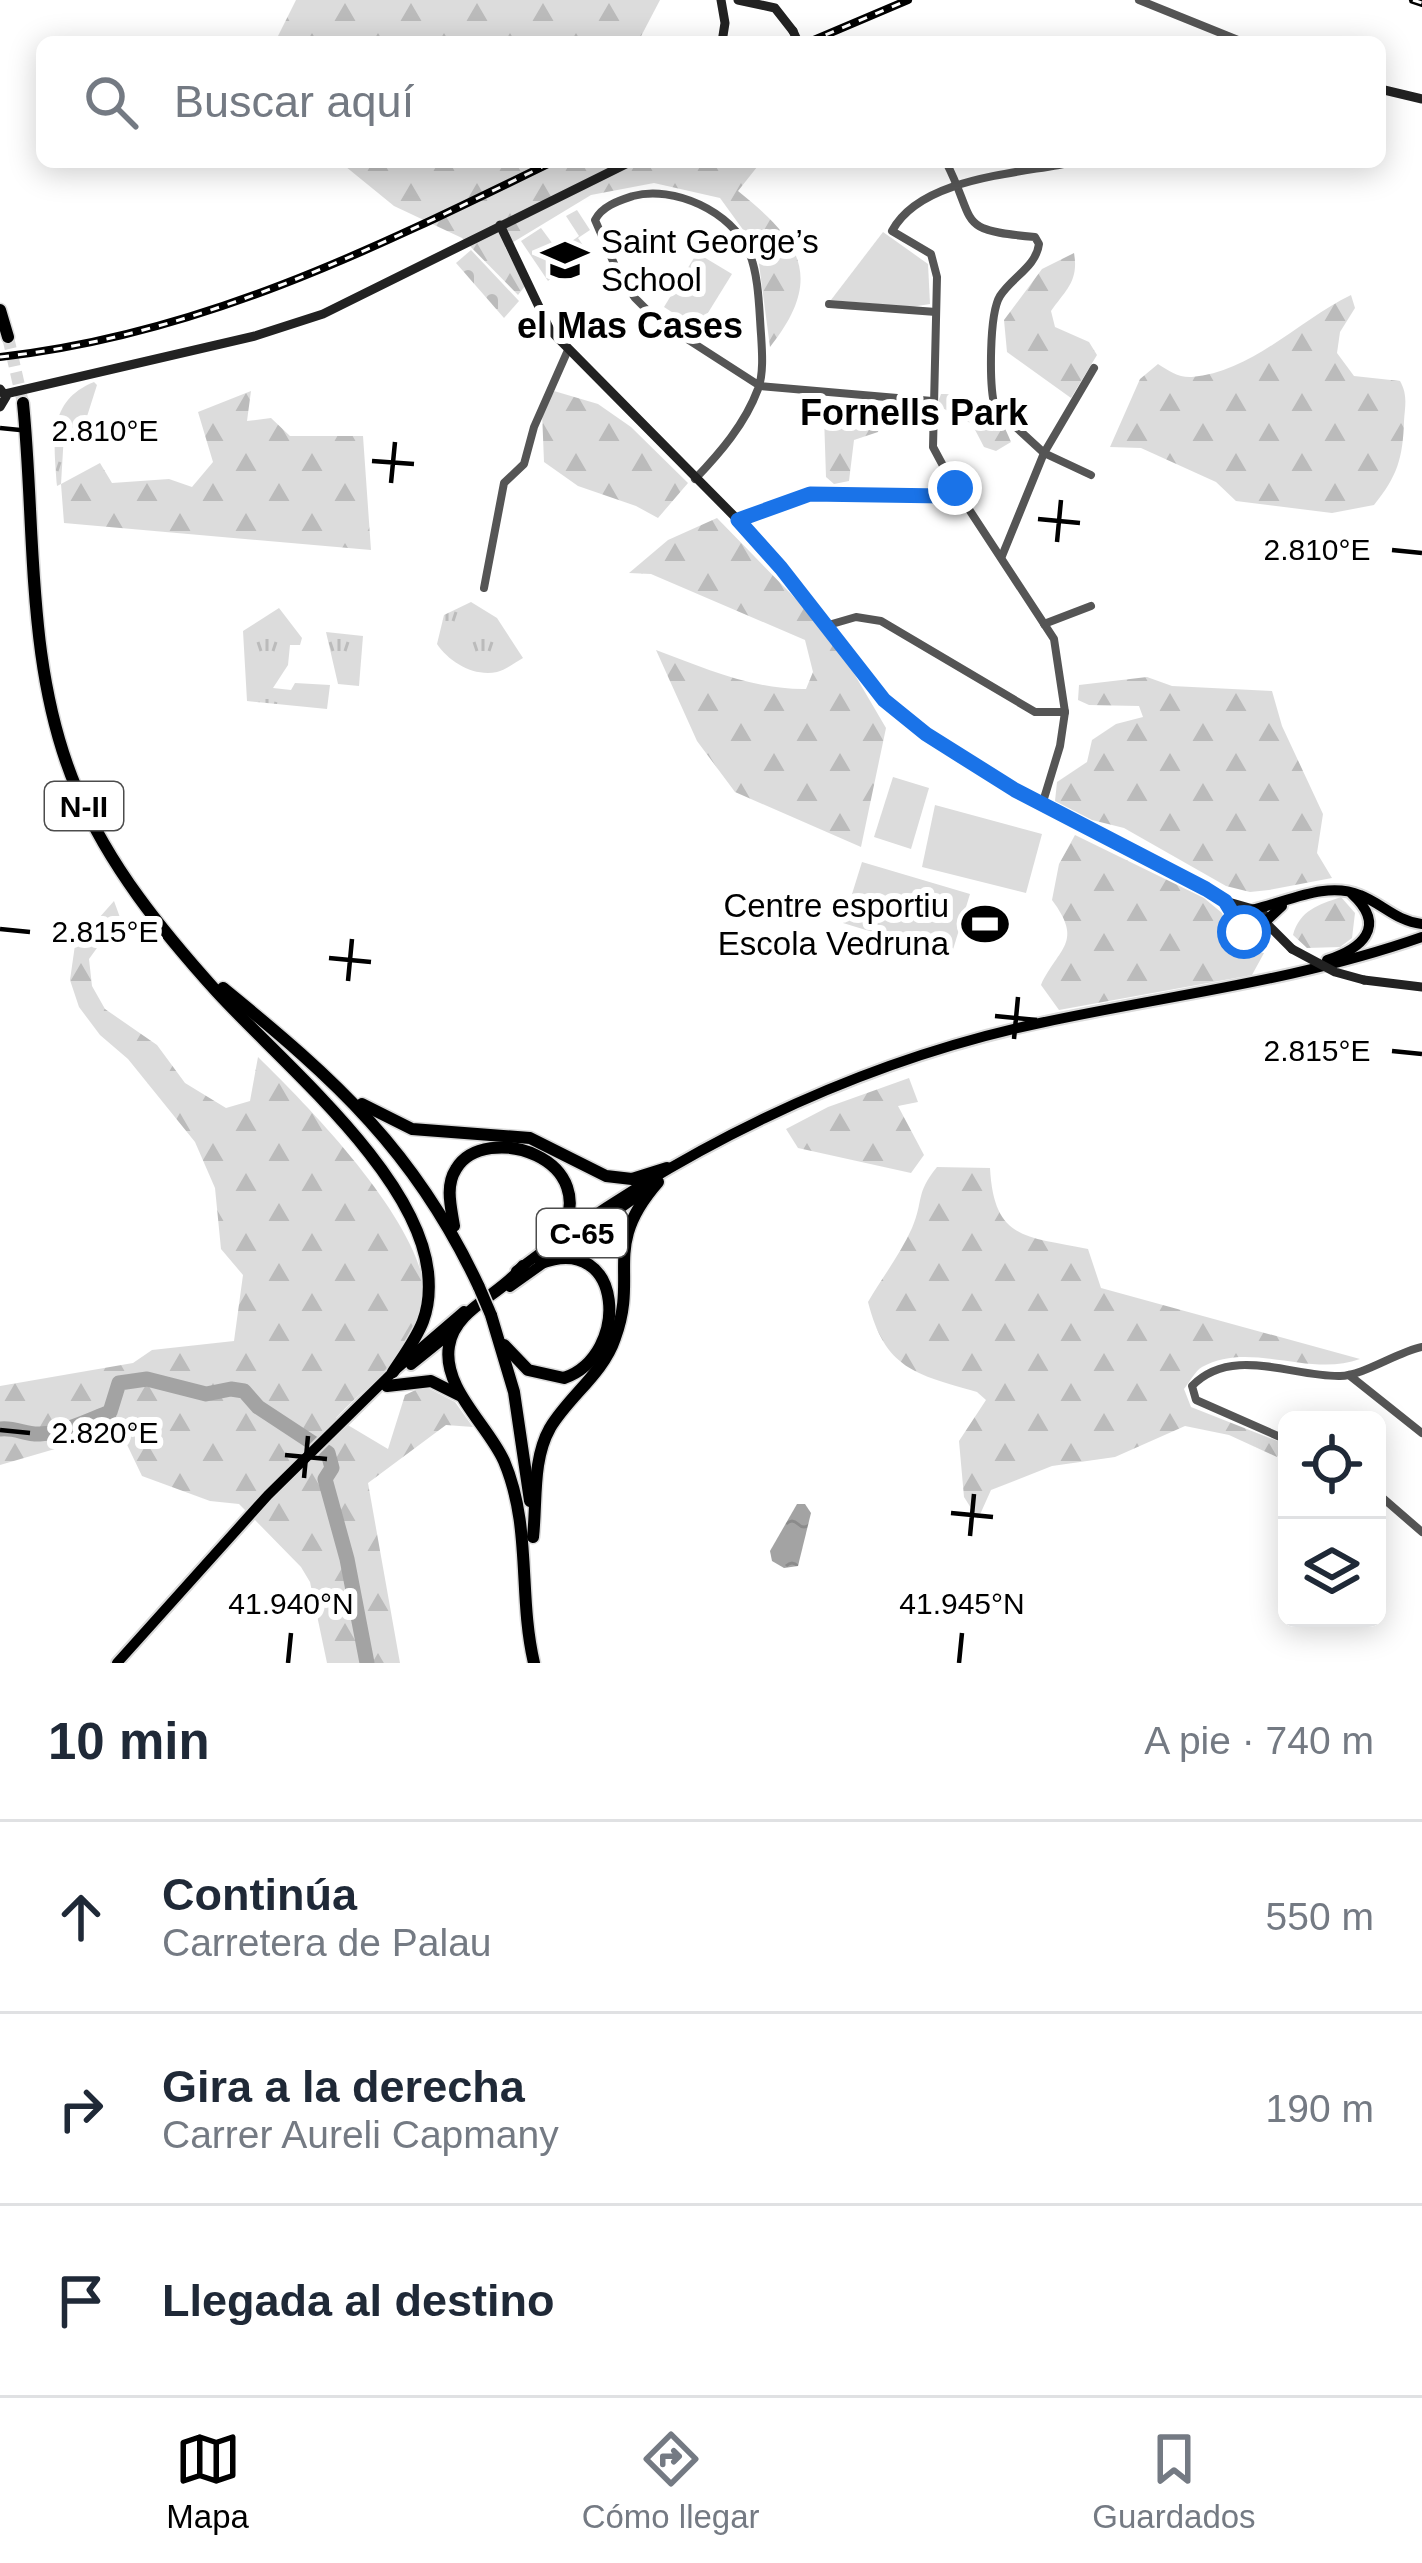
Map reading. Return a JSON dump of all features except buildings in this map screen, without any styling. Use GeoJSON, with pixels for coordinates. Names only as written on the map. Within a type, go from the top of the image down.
{"type":"FeatureCollection","features":[{"type":"Feature","properties":{"kind":"highway"},"geometry":{"type":"LineString","coordinates":[[0,310],[8,337]]}},
{"type":"Feature","properties":{"kind":"highway","name":"N-II"},"geometry":{"type":"LineString","coordinates":[[22,403],[38,624],[58,735],[76,788],[106,851],[190,959],[352,1099],[406,1162],[456,1239],[491,1315],[521,1425],[532,1537],[536,1663]]}},
{"type":"Feature","properties":{"kind":"highway"},"geometry":{"type":"LineString","coordinates":[[190,959],[356,1138],[412,1223],[427,1266],[428,1302],[417,1340],[390,1379]]}},
{"type":"Feature","properties":{"kind":"highway"},"geometry":{"type":"LineString","coordinates":[[352,1099],[412,1130],[530,1138],[606,1176],[632,1179],[667,1168]]}},
{"type":"Feature","properties":{"kind":"highway"},"geometry":{"type":"LineString","coordinates":[[456,1239],[449,1194],[455,1170],[469,1154],[493,1148],[537,1156],[566,1180],[572,1204],[558,1240]]}},
{"type":"Feature","properties":{"kind":"highway"},"geometry":{"type":"LineString","coordinates":[[532,1537],[542,1444],[562,1410],[609,1353],[620,1322],[626,1233],[638,1206],[658,1182]]}},
{"type":"Feature","properties":{"kind":"highway"},"geometry":{"type":"LineString","coordinates":[[499,1339],[528,1370],[553,1379],[583,1369],[598,1350],[610,1306],[602,1276],[585,1262],[570,1258],[541,1263]]}},
{"type":"Feature","properties":{"kind":"highway"},"geometry":{"type":"LineString","coordinates":[[523,1266],[458,1322],[448,1359],[465,1400],[502,1456],[517,1498],[536,1663]]}},
{"type":"Feature","properties":{"kind":"highway"},"geometry":{"type":"LineString","coordinates":[[390,1379],[431,1381],[465,1400]]}},
{"type":"Feature","properties":{"kind":"main road"},"geometry":{"type":"LineString","coordinates":[[1254,909],[1329,889],[1350,892],[1396,918],[1422,924]]}},
{"type":"Feature","properties":{"kind":"main road"},"geometry":{"type":"LineString","coordinates":[[1259,983],[1358,948],[1366,936],[1368,918],[1350,892]]}},
{"type":"Feature","properties":{"kind":"main road"},"geometry":{"type":"LineString","coordinates":[[1267,922],[1289,901]]}},
{"type":"Feature","properties":{"kind":"main road","name":"C-65"},"geometry":{"type":"LineString","coordinates":[[117,1663],[181,1587],[361,1405],[523,1266],[667,1168],[810,1097],[948,1046],[1039,1023],[1326,968],[1422,937]]}},
{"type":"Feature","properties":{"kind":"main road","name":"C-65"},"geometry":{"type":"LineString","coordinates":[[390,1379],[541,1263],[715,1144]]}},
{"type":"Feature","properties":{"kind":"street"},"geometry":{"type":"LineString","coordinates":[[721,0],[723,36]]}},
{"type":"Feature","properties":{"kind":"street"},"geometry":{"type":"LineString","coordinates":[[738,0],[775,8],[795,36]]}},
{"type":"Feature","properties":{"kind":"street"},"geometry":{"type":"LineString","coordinates":[[1139,0],[1228,36]]}},
{"type":"Feature","properties":{"kind":"street"},"geometry":{"type":"LineString","coordinates":[[725,23],[738,9],[751,4]]}},
{"type":"Feature","properties":{"kind":"street"},"geometry":{"type":"LineString","coordinates":[[1386,91],[1422,100]]}},
{"type":"Feature","properties":{"kind":"street"},"geometry":{"type":"LineString","coordinates":[[0,407],[3,392],[255,336],[323,314],[618,168]]}},
{"type":"Feature","properties":{"kind":"street"},"geometry":{"type":"LineString","coordinates":[[949,168],[969,221],[980,231],[1034,237],[1039,244],[1037,254],[998,298],[991,393],[995,408],[1044,453],[1091,475]]}},
{"type":"Feature","properties":{"kind":"street"},"geometry":{"type":"LineString","coordinates":[[1042,805],[1065,712],[1054,639],[933,447],[937,277],[931,254],[892,231],[921,198],[956,183],[1046,168]]}},
{"type":"Feature","properties":{"kind":"street"},"geometry":{"type":"LineString","coordinates":[[695,479],[728,445],[760,386],[759,300],[749,252],[734,230],[673,193],[649,192],[628,198],[600,210],[595,220],[619,275],[656,319],[760,386],[932,401]]}},
{"type":"Feature","properties":{"kind":"street"},"geometry":{"type":"LineString","coordinates":[[500,226],[550,330],[738,520],[884,700],[971,763],[1042,805],[1225,901],[1254,909],[1292,949],[1335,972],[1422,989]]}},
{"type":"Feature","properties":{"kind":"street"},"geometry":{"type":"LineString","coordinates":[[829,304],[936,312]]}},
{"type":"Feature","properties":{"kind":"street"},"geometry":{"type":"LineString","coordinates":[[484,588],[504,483],[524,464],[534,427],[568,350]]}},
{"type":"Feature","properties":{"kind":"street"},"geometry":{"type":"LineString","coordinates":[[1001,557],[1044,453],[1094,368]]}},
{"type":"Feature","properties":{"kind":"street"},"geometry":{"type":"LineString","coordinates":[[738,520],[810,494],[944,496],[955,488]]}},
{"type":"Feature","properties":{"kind":"street"},"geometry":{"type":"LineString","coordinates":[[1044,624],[1091,606]]}},
{"type":"Feature","properties":{"kind":"street"},"geometry":{"type":"LineString","coordinates":[[825,626],[856,617],[881,621],[1035,712],[1065,712]]}},
{"type":"Feature","properties":{"kind":"street"},"geometry":{"type":"LineString","coordinates":[[1225,901],[1247,935],[1279,939]]}},
{"type":"Feature","properties":{"kind":"street"},"geometry":{"type":"LineString","coordinates":[[1240,927],[1241,916],[1254,909]]}},
{"type":"Feature","properties":{"kind":"street"},"geometry":{"type":"LineString","coordinates":[[1256,936],[1267,922]]}},
{"type":"Feature","properties":{"kind":"street"},"geometry":{"type":"LineString","coordinates":[[1278,1436],[1196,1400],[1191,1392],[1197,1380],[1247,1365],[1349,1375],[1422,1347]]}},
{"type":"Feature","properties":{"kind":"street"},"geometry":{"type":"LineString","coordinates":[[1349,1375],[1422,1433]]}},
{"type":"Feature","properties":{"kind":"street"},"geometry":{"type":"LineString","coordinates":[[1386,1501],[1422,1532]]}},
{"type":"Feature","properties":{"kind":"green space"},"geometry":{"type":"Polygon","coordinates":[[[296,0],[660,0],[641,36],[278,36],[296,0]]]}},
{"type":"Feature","properties":{"kind":"green space"},"geometry":{"type":"Polygon","coordinates":[[[347,168],[756,168],[738,191],[790,243],[801,280],[797,300],[770,347],[757,249],[720,198],[654,183],[591,195],[505,247],[525,286],[518,295],[462,238],[394,206],[347,168]]]}},
{"type":"Feature","properties":{"kind":"green space"},"geometry":{"type":"Polygon","coordinates":[[[577,210],[590,230],[578,238],[587,251],[548,281],[521,241],[541,228],[558,251],[579,236],[566,216],[577,210]]]}},
{"type":"Feature","properties":{"kind":"green space"},"geometry":{"type":"Polygon","coordinates":[[[883,232],[928,264],[930,304],[911,307],[831,300],[883,232]]]}},
{"type":"Feature","properties":{"kind":"green space"},"geometry":{"type":"Polygon","coordinates":[[[471,250],[519,301],[504,318],[456,263],[471,250]]]}},
{"type":"Feature","properties":{"kind":"green space"},"geometry":{"type":"Polygon","coordinates":[[[697,253],[732,274],[698,329],[664,307],[697,253]]]}},
{"type":"Feature","properties":{"kind":"green space"},"geometry":{"type":"Polygon","coordinates":[[[1074,253],[1073,278],[1051,311],[1055,327],[1089,342],[1097,355],[1071,398],[1007,352],[1004,320],[1042,269],[1074,253]]]}},
{"type":"Feature","properties":{"kind":"green space"},"geometry":{"type":"Polygon","coordinates":[[[1351,295],[1355,308],[1340,332],[1337,353],[1354,376],[1400,381],[1405,396],[1400,456],[1374,505],[1332,513],[1236,501],[1216,482],[1141,448],[1110,447],[1140,379],[1158,364],[1187,377],[1235,366],[1351,295]]]}},
{"type":"Feature","properties":{"kind":"green space"},"geometry":{"type":"Polygon","coordinates":[[[94,382],[97,385],[83,429],[76,425],[64,434],[61,484],[57,486],[55,438],[61,411],[79,390],[94,382]]]}},
{"type":"Feature","properties":{"kind":"green space"},"geometry":{"type":"Polygon","coordinates":[[[251,391],[247,421],[271,418],[290,436],[363,436],[371,550],[64,523],[61,484],[100,463],[112,483],[169,479],[192,487],[213,462],[198,412],[251,391]]]}},
{"type":"Feature","properties":{"kind":"green space"},"geometry":{"type":"Polygon","coordinates":[[[554,391],[598,404],[631,427],[688,483],[658,518],[578,486],[544,462],[542,412],[554,391]]]}},
{"type":"Feature","properties":{"kind":"green space"},"geometry":{"type":"Polygon","coordinates":[[[941,394],[985,404],[1011,442],[996,451],[984,447],[972,424],[937,405],[941,394]]]}},
{"type":"Feature","properties":{"kind":"green space"},"geometry":{"type":"Polygon","coordinates":[[[818,401],[889,406],[878,432],[854,440],[849,481],[834,484],[826,477],[824,416],[818,401]]]}},
{"type":"Feature","properties":{"kind":"green space"},"geometry":{"type":"Polygon","coordinates":[[[717,518],[832,636],[886,728],[861,847],[735,792],[697,741],[656,650],[748,682],[806,689],[813,672],[805,640],[651,574],[629,573],[668,540],[717,518]]]}},
{"type":"Feature","properties":{"kind":"green space"},"geometry":{"type":"Polygon","coordinates":[[[471,602],[497,618],[523,658],[488,673],[463,667],[442,651],[437,644],[444,615],[471,602]]]}},
{"type":"Feature","properties":{"kind":"green space"},"geometry":{"type":"Polygon","coordinates":[[[279,608],[302,638],[300,645],[290,645],[288,665],[273,688],[291,690],[295,683],[330,685],[327,709],[247,701],[243,631],[279,608]]]}},
{"type":"Feature","properties":{"kind":"green space"},"geometry":{"type":"Polygon","coordinates":[[[326,632],[363,636],[359,686],[338,684],[326,632]]]}},
{"type":"Feature","properties":{"kind":"green space"},"geometry":{"type":"Polygon","coordinates":[[[1147,677],[1172,686],[1272,691],[1282,726],[1323,814],[1317,853],[1332,878],[1250,892],[1226,886],[1124,828],[1092,820],[1055,801],[1057,782],[1087,762],[1092,740],[1116,724],[1143,717],[1139,706],[1089,705],[1078,700],[1079,685],[1147,677]]]}},
{"type":"Feature","properties":{"kind":"green space"},"geometry":{"type":"Polygon","coordinates":[[[893,777],[929,788],[911,849],[874,837],[893,777]]]}},
{"type":"Feature","properties":{"kind":"green space"},"geometry":{"type":"Polygon","coordinates":[[[935,805],[1042,834],[1026,893],[922,867],[935,805]]]}},
{"type":"Feature","properties":{"kind":"green space"},"geometry":{"type":"Polygon","coordinates":[[[1075,835],[1204,898],[1222,913],[1234,947],[1264,953],[1252,975],[1059,1010],[1041,985],[1067,936],[1052,900],[1059,864],[1075,835]]]}},
{"type":"Feature","properties":{"kind":"green space"},"geometry":{"type":"Polygon","coordinates":[[[862,862],[970,894],[951,956],[843,923],[862,862]]]}},
{"type":"Feature","properties":{"kind":"green space"},"geometry":{"type":"Polygon","coordinates":[[[1341,897],[1355,913],[1352,938],[1340,947],[1307,948],[1293,935],[1300,920],[1341,897]]]}},
{"type":"Feature","properties":{"kind":"green space"},"geometry":{"type":"Polygon","coordinates":[[[114,901],[126,934],[102,941],[89,959],[92,986],[105,1009],[157,1045],[185,1083],[226,1108],[250,1101],[258,1057],[375,1188],[411,1247],[422,1275],[418,1316],[403,1350],[336,1418],[388,1449],[405,1395],[424,1386],[455,1402],[473,1427],[446,1425],[368,1483],[400,1663],[327,1663],[310,1582],[301,1567],[239,1504],[210,1501],[142,1476],[120,1430],[0,1465],[0,1386],[133,1363],[152,1350],[234,1341],[243,1275],[221,1249],[215,1188],[195,1142],[128,1059],[100,1035],[79,1007],[70,980],[77,931],[91,927],[114,901]]]}},
{"type":"Feature","properties":{"kind":"green space"},"geometry":{"type":"Polygon","coordinates":[[[909,1078],[918,1102],[898,1106],[924,1155],[911,1173],[798,1148],[786,1129],[828,1107],[909,1078]]]}},
{"type":"Feature","properties":{"kind":"green space"},"geometry":{"type":"Polygon","coordinates":[[[937,1167],[990,1168],[998,1210],[1006,1222],[1031,1237],[1088,1249],[1101,1288],[1360,1359],[1321,1364],[1240,1357],[1197,1371],[1184,1389],[1191,1407],[1278,1441],[1277,1457],[1229,1435],[1185,1426],[1115,1457],[1052,1466],[991,1490],[978,1519],[964,1497],[959,1441],[986,1400],[977,1392],[906,1365],[883,1342],[868,1302],[908,1237],[937,1167]]]}},
{"type":"Feature","properties":{"kind":"water"},"geometry":{"type":"Polygon","coordinates":[[[797,1504],[805,1504],[811,1513],[798,1566],[784,1568],[772,1561],[770,1551],[797,1504]]]}},
{"type":"Feature","properties":{"kind":"waterway"},"geometry":{"type":"LineString","coordinates":[[0,1429],[40,1434],[76,1426],[110,1412],[119,1383],[147,1379],[206,1394],[244,1391],[258,1407],[328,1453],[332,1468],[325,1479],[347,1559],[367,1663]]}},
{"type":"Feature","properties":{"kind":"tunnel"},"geometry":{"type":"LineString","coordinates":[[8,337],[23,403]]}},
{"type":"Feature","properties":{"kind":"railway"},"geometry":{"type":"LineString","coordinates":[[823,36],[908,0]]}},
{"type":"Feature","properties":{"kind":"railway"},"geometry":{"type":"LineString","coordinates":[[1413,0],[1422,3]]}},
{"type":"Feature","properties":{"kind":"railway"},"geometry":{"type":"LineString","coordinates":[[0,357],[74,346],[215,309],[352,256],[540,168]]}},
{"type":"Feature","properties":{"kind":"place","name":"Saint George’s School"},"geometry":{"type":"Point","coordinates":[565,260]}},
{"type":"Feature","properties":{"kind":"place","name":"Centre esportiu Escola Vedruna"},"geometry":{"type":"Point","coordinates":[985,924]}},
{"type":"Feature","properties":{"kind":"district","name":"el Mas Cases"},"geometry":{"type":"Point","coordinates":[630,325]}},
{"type":"Feature","properties":{"kind":"district","name":"Fornells Park"},"geometry":{"type":"Point","coordinates":[914,412]}},
{"type":"Feature","properties":{"kind":"route"},"geometry":{"type":"LineString","coordinates":[[955,488],[944,496],[810,494],[738,520],[884,700],[926,734],[1015,790],[1225,901],[1244,932]]}}]}
